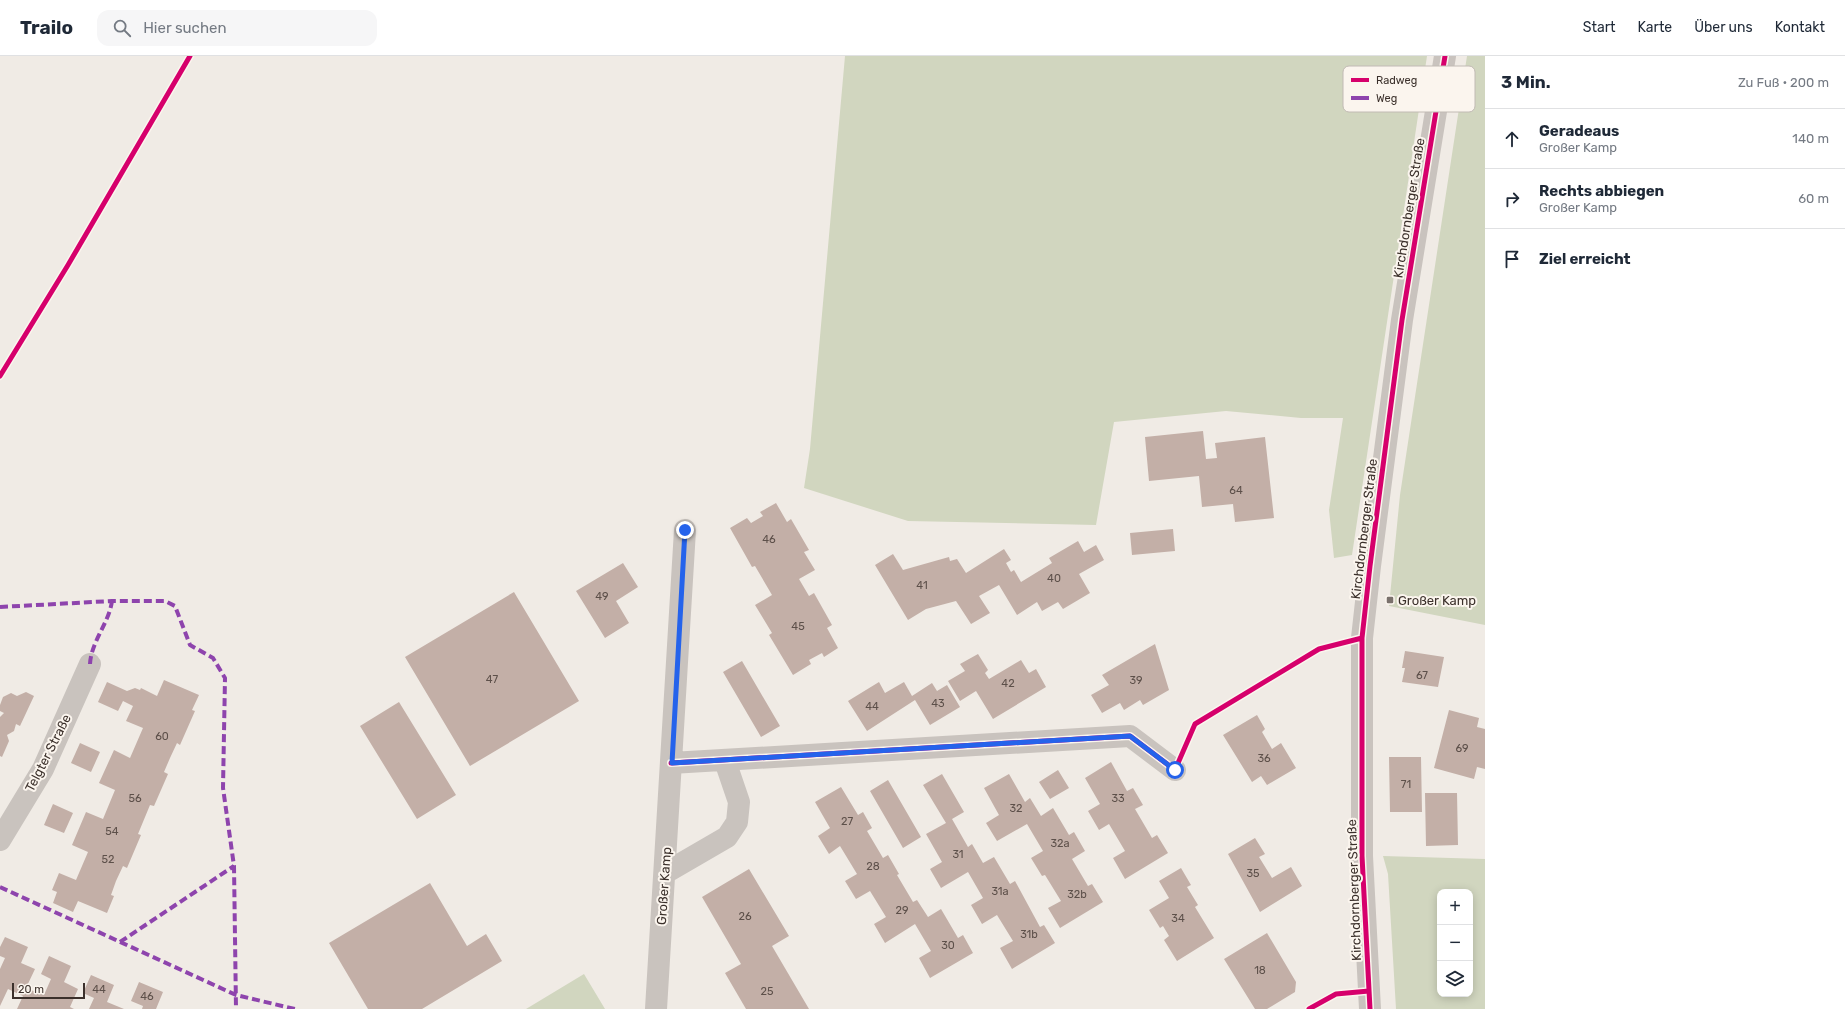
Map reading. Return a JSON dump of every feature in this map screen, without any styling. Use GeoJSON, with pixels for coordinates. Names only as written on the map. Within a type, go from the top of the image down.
{"type":"FeatureCollection","features":[{"type":"Feature","properties":{"kind":"street","name":"Kirchdornberger Straße"},"geometry":{"type":"LineString","coordinates":[[1443,66],[1445,56]]}},
{"type":"Feature","properties":{"kind":"street","name":"Kirchdornberger Straße"},"geometry":{"type":"LineString","coordinates":[[1370,1009],[1362,856],[1362,638],[1372,542],[1402,320],[1436,112]]}},
{"type":"Feature","properties":{"kind":"street","name":"Großer Kamp"},"geometry":{"type":"LineString","coordinates":[[656,1009],[685,530]]}},
{"type":"Feature","properties":{"kind":"street","name":"Telgter Straße"},"geometry":{"type":"LineString","coordinates":[[0,840],[43,769],[90,664]]}},
{"type":"Feature","properties":{"kind":"street"},"geometry":{"type":"LineString","coordinates":[[672,763],[1130,736],[1175,770]]}},
{"type":"Feature","properties":{"kind":"street"},"geometry":{"type":"LineString","coordinates":[[665,873],[727,837],[737,822],[739,802],[725,761]]}},
{"type":"Feature","properties":{"kind":"green space"},"geometry":{"type":"Polygon","coordinates":[[[845,56],[1427,56],[1425,66],[1343,66],[1343,112],[1419,112],[1352,555],[1334,558],[1329,510],[1343,418],[1301,418],[1226,411],[1114,422],[1096,525],[908,521],[804,488],[810,449],[845,56]]]}},
{"type":"Feature","properties":{"kind":"green space"},"geometry":{"type":"Polygon","coordinates":[[[1467,56],[1485,56],[1485,625],[1389,606],[1400,495],[1458,112],[1475,112],[1475,66],[1465,66],[1467,56]]]}},
{"type":"Feature","properties":{"kind":"green space"},"geometry":{"type":"Polygon","coordinates":[[[1383,856],[1485,859],[1485,1009],[1396,1009],[1388,874],[1383,856]]]}},
{"type":"Feature","properties":{"kind":"green space"},"geometry":{"type":"Polygon","coordinates":[[[584,974],[605,1009],[526,1009],[584,974]]]}},
{"type":"Feature","properties":{"kind":"building"},"geometry":{"type":"Polygon","coordinates":[[[1203,431],[1206,459],[1217,458],[1215,443],[1265,437],[1274,518],[1235,522],[1233,504],[1202,507],[1199,476],[1149,481],[1145,437],[1203,431]]]}},
{"type":"Feature","properties":{"kind":"building"},"geometry":{"type":"Polygon","coordinates":[[[776,503],[787,522],[791,519],[809,550],[804,552],[815,570],[799,579],[809,596],[814,593],[832,625],[827,628],[838,648],[824,657],[822,653],[809,660],[811,664],[793,675],[769,635],[772,633],[755,605],[772,595],[755,566],[752,567],[730,528],[747,518],[751,523],[763,516],[760,512],[776,503]]]}},
{"type":"Feature","properties":{"kind":"building"},"geometry":{"type":"Polygon","coordinates":[[[1173,529],[1175,551],[1132,555],[1130,533],[1173,529]]]}},
{"type":"Feature","properties":{"kind":"building"},"geometry":{"type":"Polygon","coordinates":[[[1078,541],[1084,552],[1096,545],[1104,560],[1079,574],[1090,593],[1063,609],[1058,602],[1042,611],[1037,602],[1017,615],[999,585],[979,596],[990,613],[971,624],[956,601],[926,609],[908,620],[875,565],[893,554],[903,570],[949,557],[950,561],[957,559],[966,573],[1004,549],[1011,560],[1006,563],[1011,572],[1014,570],[1021,582],[1052,563],[1049,558],[1078,541]]]}},
{"type":"Feature","properties":{"kind":"building"},"geometry":{"type":"Polygon","coordinates":[[[623,563],[638,587],[616,601],[629,623],[605,638],[576,591],[623,563]]]}},
{"type":"Feature","properties":{"kind":"building"},"geometry":{"type":"Polygon","coordinates":[[[514,592],[579,701],[470,766],[405,657],[514,592]]]}},
{"type":"Feature","properties":{"kind":"building"},"geometry":{"type":"Polygon","coordinates":[[[1155,644],[1169,690],[1143,705],[1140,700],[1124,710],[1120,703],[1102,713],[1091,695],[1109,685],[1102,675],[1155,644]]]}},
{"type":"Feature","properties":{"kind":"building"},"geometry":{"type":"Polygon","coordinates":[[[1405,651],[1444,657],[1438,687],[1402,682],[1405,668],[1402,668],[1405,651]]]}},
{"type":"Feature","properties":{"kind":"building"},"geometry":{"type":"Polygon","coordinates":[[[978,654],[988,670],[985,673],[989,679],[1021,660],[1029,673],[1036,669],[1046,687],[993,719],[976,691],[960,701],[948,681],[965,671],[960,664],[978,654]]]}},
{"type":"Feature","properties":{"kind":"building"},"geometry":{"type":"Polygon","coordinates":[[[742,661],[780,726],[761,737],[723,672],[742,661]]]}},
{"type":"Feature","properties":{"kind":"building"},"geometry":{"type":"Polygon","coordinates":[[[164,680],[199,695],[192,710],[195,711],[180,745],[177,743],[170,758],[164,772],[168,774],[154,806],[150,805],[138,834],[141,835],[127,868],[123,866],[116,881],[111,895],[114,896],[107,913],[78,901],[73,912],[53,903],[57,892],[52,890],[59,873],[76,880],[88,852],[72,845],[86,812],[103,819],[115,790],[99,783],[114,750],[130,758],[143,728],[126,721],[133,706],[123,701],[118,711],[98,702],[107,682],[127,691],[135,688],[140,690],[141,688],[157,696],[164,680]]]}},
{"type":"Feature","properties":{"kind":"building"},"geometry":{"type":"Polygon","coordinates":[[[879,682],[885,693],[904,682],[912,696],[932,683],[937,691],[947,685],[960,707],[930,725],[915,700],[867,731],[848,701],[879,682]]]}},
{"type":"Feature","properties":{"kind":"building"},"geometry":{"type":"Polygon","coordinates":[[[26,692],[34,696],[20,726],[16,724],[14,731],[7,735],[9,741],[2,757],[0,756],[0,717],[4,713],[0,711],[0,705],[3,697],[11,693],[17,696],[26,692]]]}},
{"type":"Feature","properties":{"kind":"building"},"geometry":{"type":"Polygon","coordinates":[[[399,702],[456,795],[417,819],[360,726],[399,702]]]}},
{"type":"Feature","properties":{"kind":"building"},"geometry":{"type":"Polygon","coordinates":[[[1449,710],[1479,718],[1477,727],[1485,729],[1485,769],[1477,767],[1474,779],[1434,768],[1449,710]]]}},
{"type":"Feature","properties":{"kind":"building"},"geometry":{"type":"Polygon","coordinates":[[[1257,715],[1265,729],[1262,732],[1272,749],[1281,743],[1296,768],[1267,785],[1261,776],[1252,782],[1223,735],[1257,715]]]}},
{"type":"Feature","properties":{"kind":"building"},"geometry":{"type":"Polygon","coordinates":[[[80,743],[100,752],[91,772],[71,763],[80,743]]]}},
{"type":"Feature","properties":{"kind":"building"},"geometry":{"type":"Polygon","coordinates":[[[1389,757],[1421,757],[1422,812],[1390,812],[1389,757]]]}},
{"type":"Feature","properties":{"kind":"building"},"geometry":{"type":"Polygon","coordinates":[[[1111,762],[1127,791],[1133,788],[1143,805],[1135,809],[1152,838],[1157,835],[1168,853],[1125,879],[1113,858],[1125,851],[1109,824],[1099,830],[1088,811],[1100,804],[1085,778],[1111,762]]]}},
{"type":"Feature","properties":{"kind":"building"},"geometry":{"type":"Polygon","coordinates":[[[1058,770],[1069,788],[1050,799],[1039,782],[1058,770]]]}},
{"type":"Feature","properties":{"kind":"building"},"geometry":{"type":"Polygon","coordinates":[[[942,774],[964,812],[952,819],[968,847],[972,844],[983,863],[994,857],[1010,884],[1015,881],[1040,927],[1044,925],[1055,943],[1012,969],[1000,948],[1013,941],[997,915],[982,924],[971,905],[983,898],[968,872],[941,888],[930,869],[942,862],[926,834],[946,823],[923,785],[942,774]]]}},
{"type":"Feature","properties":{"kind":"building"},"geometry":{"type":"Polygon","coordinates":[[[1009,774],[1025,802],[1030,798],[1041,816],[1053,808],[1069,835],[1074,832],[1085,851],[1072,859],[1088,886],[1092,884],[1103,902],[1060,928],[1048,908],[1061,901],[1045,875],[1042,876],[1031,858],[1043,851],[1027,824],[997,841],[986,823],[999,815],[984,788],[1009,774]]]}},
{"type":"Feature","properties":{"kind":"building"},"geometry":{"type":"Polygon","coordinates":[[[888,780],[921,837],[903,848],[870,791],[888,780]]]}},
{"type":"Feature","properties":{"kind":"building"},"geometry":{"type":"Polygon","coordinates":[[[841,787],[858,815],[863,812],[872,828],[867,831],[883,858],[888,855],[899,874],[897,875],[913,902],[917,900],[928,917],[941,909],[958,938],[963,935],[973,953],[930,978],[919,958],[931,951],[915,924],[885,943],[874,924],[886,917],[870,891],[856,899],[845,881],[857,874],[840,846],[829,854],[818,836],[830,828],[815,802],[841,787]]]}},
{"type":"Feature","properties":{"kind":"building"},"geometry":{"type":"Polygon","coordinates":[[[1425,793],[1457,793],[1458,845],[1426,846],[1425,793]]]}},
{"type":"Feature","properties":{"kind":"building"},"geometry":{"type":"Polygon","coordinates":[[[53,804],[73,813],[64,833],[44,825],[53,804]]]}},
{"type":"Feature","properties":{"kind":"building"},"geometry":{"type":"Polygon","coordinates":[[[1255,838],[1265,854],[1259,857],[1272,878],[1291,867],[1302,886],[1260,912],[1228,854],[1255,838]]]}},
{"type":"Feature","properties":{"kind":"building"},"geometry":{"type":"Polygon","coordinates":[[[1181,868],[1191,885],[1187,887],[1198,905],[1195,907],[1214,938],[1177,961],[1164,940],[1169,936],[1163,926],[1160,928],[1149,910],[1169,898],[1159,881],[1181,868]]]}},
{"type":"Feature","properties":{"kind":"building"},"geometry":{"type":"Polygon","coordinates":[[[749,869],[789,936],[772,946],[809,1009],[746,1009],[725,973],[741,964],[702,897],[749,869]]]}},
{"type":"Feature","properties":{"kind":"building"},"geometry":{"type":"Polygon","coordinates":[[[430,883],[467,946],[486,934],[502,961],[422,1009],[368,1009],[329,943],[430,883]]]}},
{"type":"Feature","properties":{"kind":"building"},"geometry":{"type":"Polygon","coordinates":[[[1267,933],[1296,982],[1295,992],[1267,1009],[1255,1009],[1224,959],[1267,933]]]}},
{"type":"Feature","properties":{"kind":"building"},"geometry":{"type":"Polygon","coordinates":[[[5,937],[28,947],[21,963],[35,969],[26,988],[44,995],[51,979],[41,974],[49,956],[71,966],[64,982],[78,989],[70,1007],[74,1009],[17,1009],[23,996],[8,989],[0,1006],[0,969],[5,958],[0,956],[0,947],[5,937]]]}},
{"type":"Feature","properties":{"kind":"building"},"geometry":{"type":"Polygon","coordinates":[[[91,975],[114,985],[107,1002],[124,1009],[89,1009],[94,998],[83,993],[91,975]]]}},
{"type":"Feature","properties":{"kind":"building"},"geometry":{"type":"Polygon","coordinates":[[[139,982],[163,992],[156,1009],[142,1009],[143,1006],[131,1001],[139,982]]]}},
{"type":"Feature","properties":{"kind":"marked path"},"geometry":{"type":"LineString","coordinates":[[0,607],[112,601],[165,601],[175,606],[190,645],[213,658],[225,678],[223,788],[234,866],[236,1009]]}},
{"type":"Feature","properties":{"kind":"marked path"},"geometry":{"type":"LineString","coordinates":[[90,664],[93,648],[107,617],[112,601]]}},
{"type":"Feature","properties":{"kind":"marked path"},"geometry":{"type":"LineString","coordinates":[[120,942],[234,866]]}},
{"type":"Feature","properties":{"kind":"marked path"},"geometry":{"type":"LineString","coordinates":[[0,887],[236,995],[295,1009]]}},
{"type":"Feature","properties":{"kind":"cycle path"},"geometry":{"type":"LineString","coordinates":[[0,376],[68,265],[190,56]]}},
{"type":"Feature","properties":{"kind":"cycle path"},"geometry":{"type":"LineString","coordinates":[[1443,66],[1445,56]]}},
{"type":"Feature","properties":{"kind":"cycle path"},"geometry":{"type":"LineString","coordinates":[[1370,1009],[1362,856],[1362,638],[1402,320],[1436,112]]}},
{"type":"Feature","properties":{"kind":"cycle path"},"geometry":{"type":"LineString","coordinates":[[671,763],[1130,736],[1175,770],[1195,724],[1319,649],[1362,638]]}},
{"type":"Feature","properties":{"kind":"cycle path"},"geometry":{"type":"LineString","coordinates":[[1309,1009],[1336,994],[1369,991]]}},
{"type":"Feature","properties":{"kind":"place","name":"Großer Kamp"},"geometry":{"type":"Point","coordinates":[1390,600]}},
{"type":"Feature","properties":{"kind":"route"},"geometry":{"type":"LineString","coordinates":[[685,530],[672,763],[1130,736],[1175,770]]}}]}
